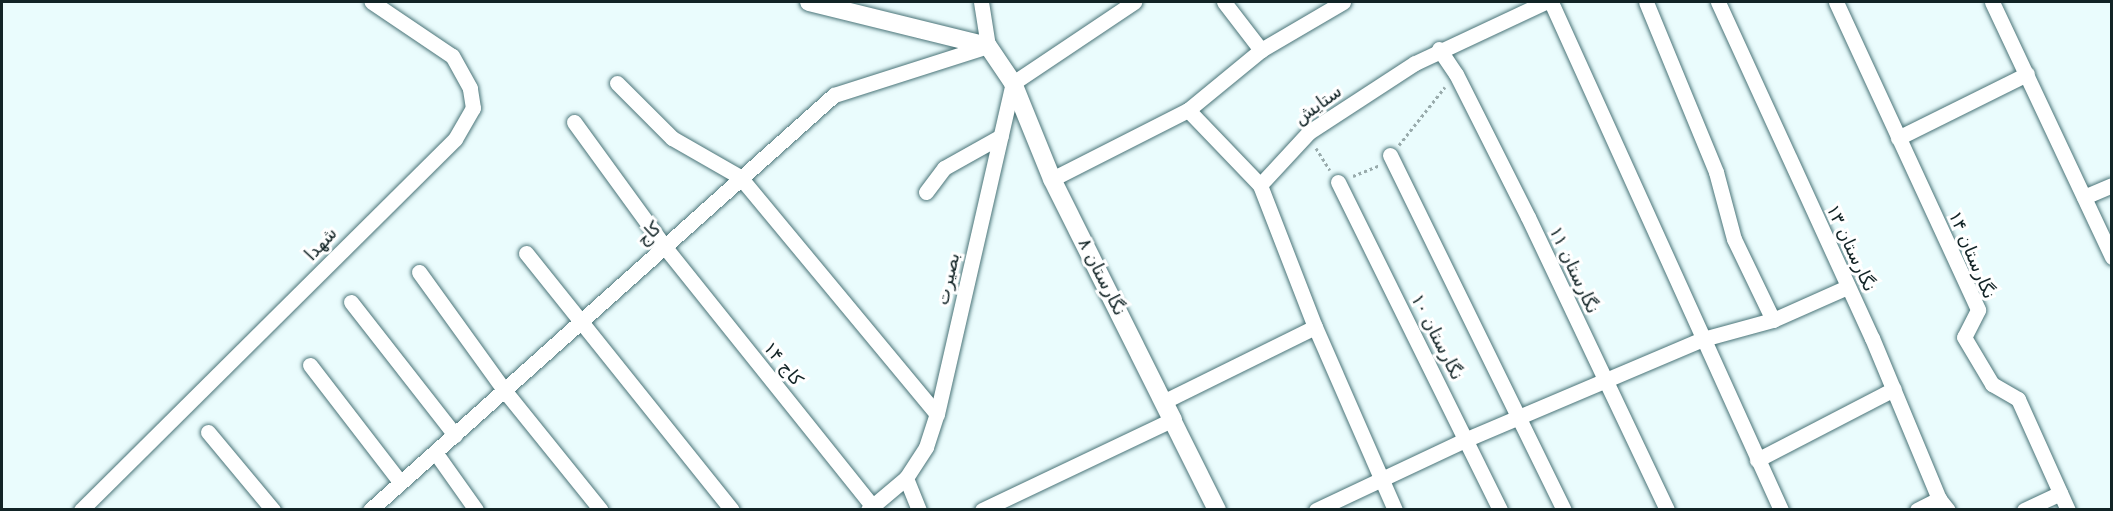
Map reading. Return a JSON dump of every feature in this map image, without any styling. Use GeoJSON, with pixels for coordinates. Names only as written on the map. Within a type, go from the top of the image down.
{"type":"FeatureCollection","features":[{"type":"Feature","properties":{"kind":"street","name":"شهدا"},"geometry":{"type":"LineString","coordinates":[[81,510],[278,310],[313,281],[373,216],[455,139],[473,108],[470,88],[452,56],[372,2]]}},
{"type":"Feature","properties":{"kind":"street"},"geometry":{"type":"LineString","coordinates":[[809,2],[988,46],[981,2]]}},
{"type":"Feature","properties":{"kind":"street"},"geometry":{"type":"LineString","coordinates":[[1013,83],[1134,2]]}},
{"type":"Feature","properties":{"kind":"street"},"geometry":{"type":"LineString","coordinates":[[1224,2],[1261,50]]}},
{"type":"Feature","properties":{"kind":"street"},"geometry":{"type":"LineString","coordinates":[[1052,179],[1188,110],[1261,50],[1343,2]]}},
{"type":"Feature","properties":{"kind":"street","name":"ستایش"},"geometry":{"type":"LineString","coordinates":[[1260,185],[1309,132],[1439,49],[1545,2]]}},
{"type":"Feature","properties":{"kind":"street"},"geometry":{"type":"LineString","coordinates":[[1551,2],[1781,510]]}},
{"type":"Feature","properties":{"kind":"street"},"geometry":{"type":"LineString","coordinates":[[1646,2],[1716,172],[1734,239],[1773,320]]}},
{"type":"Feature","properties":{"kind":"street","name":"نگارستان ۱۳"},"geometry":{"type":"LineString","coordinates":[[1718,2],[1944,504]]}},
{"type":"Feature","properties":{"kind":"street","name":"نگارستان ۱۴"},"geometry":{"type":"LineString","coordinates":[[1836,2],[1978,310],[1964,337],[1992,384],[2018,399],[2068,510]]}},
{"type":"Feature","properties":{"kind":"street"},"geometry":{"type":"LineString","coordinates":[[1992,2],[2112,257]]}},
{"type":"Feature","properties":{"kind":"street","name":"نگارستان ۸"},"geometry":{"type":"LineString","coordinates":[[988,46],[1013,83],[1052,179],[1174,419],[1217,510]]}},
{"type":"Feature","properties":{"kind":"street","name":"کاج"},"geometry":{"type":"LineString","coordinates":[[370,510],[834,95],[988,46]]}},
{"type":"Feature","properties":{"kind":"street","name":"نگارستان ۱۱"},"geometry":{"type":"LineString","coordinates":[[1439,49],[1456,74],[1528,217],[1604,383],[1667,510]]}},
{"type":"Feature","properties":{"kind":"street"},"geometry":{"type":"LineString","coordinates":[[1898,138],[2027,74]]}},
{"type":"Feature","properties":{"kind":"street"},"geometry":{"type":"LineString","coordinates":[[617,83],[672,138],[740,177],[937,414]]}},
{"type":"Feature","properties":{"kind":"street","name":"بصیرت"},"geometry":{"type":"LineString","coordinates":[[870,508],[906,478],[926,447],[937,414],[1013,83]]}},
{"type":"Feature","properties":{"kind":"street"},"geometry":{"type":"LineString","coordinates":[[1188,110],[1260,185],[1315,327],[1395,510]]}},
{"type":"Feature","properties":{"kind":"street","name":"کاج ۱۴"},"geometry":{"type":"LineString","coordinates":[[574,122],[664,246],[870,508]]}},
{"type":"Feature","properties":{"kind":"street"},"geometry":{"type":"LineString","coordinates":[[926,192],[944,168],[1001,136]]}},
{"type":"Feature","properties":{"kind":"street"},"geometry":{"type":"LineString","coordinates":[[1390,155],[1564,510]]}},
{"type":"Feature","properties":{"kind":"street","name":"نگارستان ۱۰"},"geometry":{"type":"LineString","coordinates":[[1338,182],[1467,439],[1500,510]]}},
{"type":"Feature","properties":{"kind":"street"},"geometry":{"type":"LineString","coordinates":[[2084,197],[2112,184]]}},
{"type":"Feature","properties":{"kind":"street"},"geometry":{"type":"LineString","coordinates":[[526,253],[732,510]]}},
{"type":"Feature","properties":{"kind":"street"},"geometry":{"type":"LineString","coordinates":[[419,272],[504,390],[602,510]]}},
{"type":"Feature","properties":{"kind":"street"},"geometry":{"type":"LineString","coordinates":[[1316,510],[1467,439],[1521,419],[1703,339],[1773,320],[1846,286]]}},
{"type":"Feature","properties":{"kind":"street"},"geometry":{"type":"LineString","coordinates":[[351,302],[454,435]]}},
{"type":"Feature","properties":{"kind":"street"},"geometry":{"type":"LineString","coordinates":[[1165,401],[1315,327]]}},
{"type":"Feature","properties":{"kind":"street"},"geometry":{"type":"LineString","coordinates":[[310,365],[400,482]]}},
{"type":"Feature","properties":{"kind":"street"},"geometry":{"type":"LineString","coordinates":[[1757,460],[1894,389]]}},
{"type":"Feature","properties":{"kind":"street"},"geometry":{"type":"LineString","coordinates":[[982,510],[1174,419]]}},
{"type":"Feature","properties":{"kind":"street"},"geometry":{"type":"LineString","coordinates":[[208,432],[273,510]]}},
{"type":"Feature","properties":{"kind":"street"},"geometry":{"type":"LineString","coordinates":[[435,452],[476,510]]}},
{"type":"Feature","properties":{"kind":"street"},"geometry":{"type":"LineString","coordinates":[[906,478],[919,510]]}},
{"type":"Feature","properties":{"kind":"street"},"geometry":{"type":"LineString","coordinates":[[2024,510],[2060,493]]}},
{"type":"Feature","properties":{"kind":"street"},"geometry":{"type":"LineString","coordinates":[[1917,510],[1944,504]]}}]}
